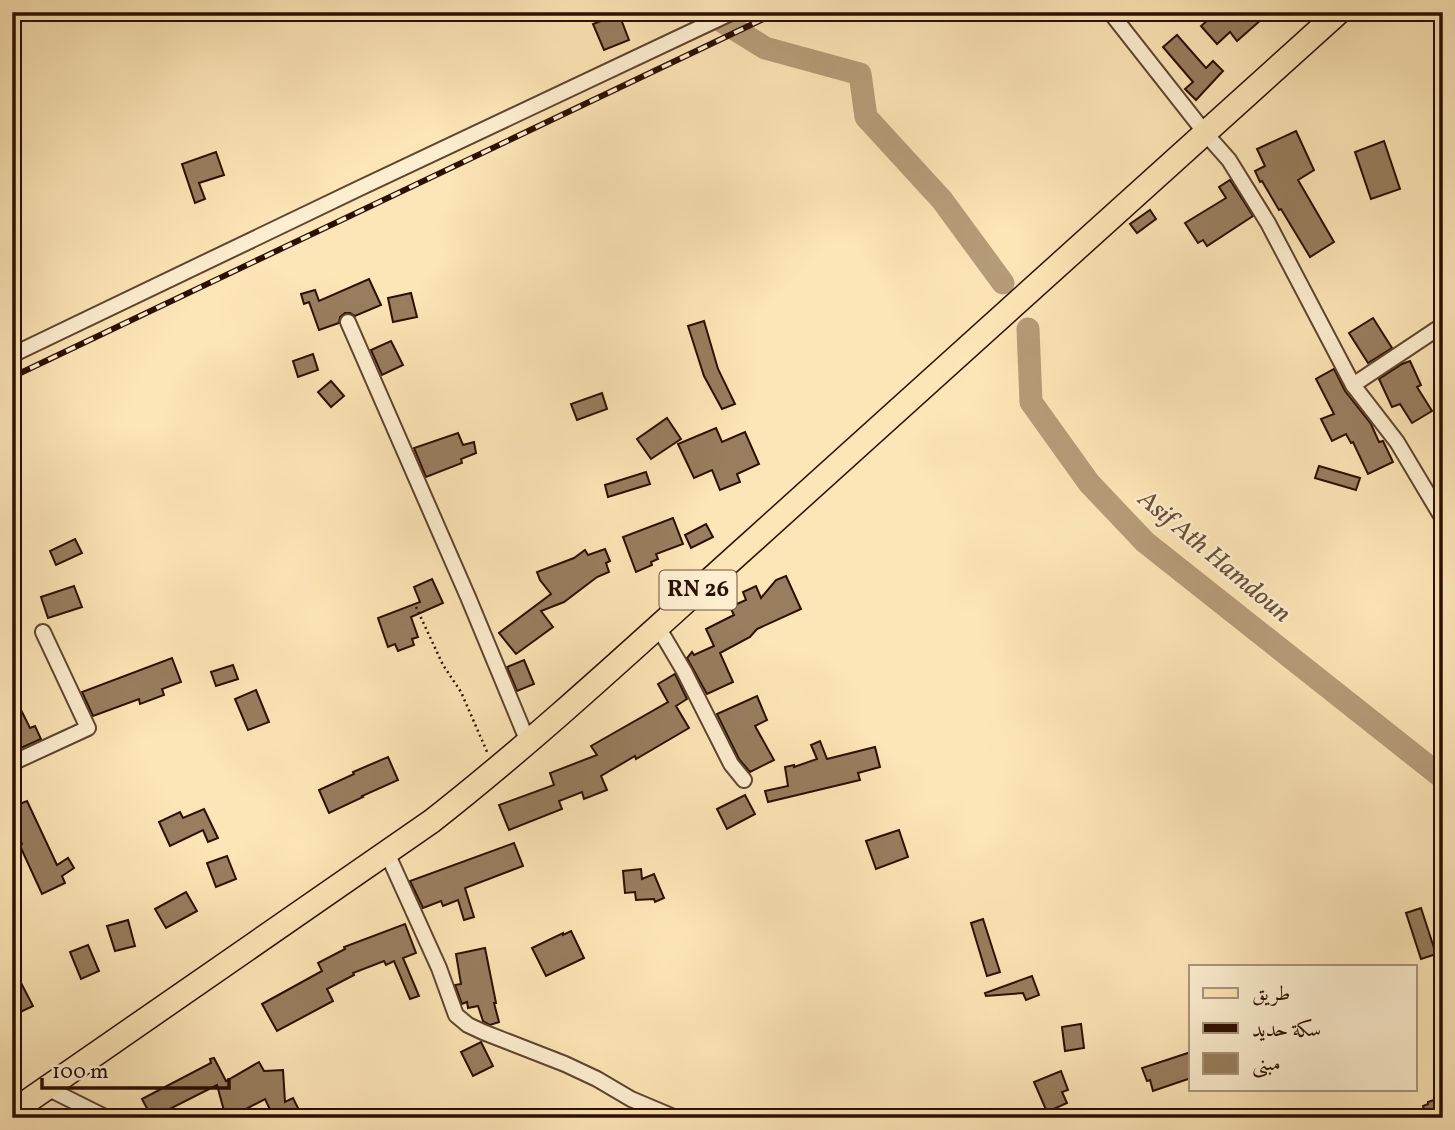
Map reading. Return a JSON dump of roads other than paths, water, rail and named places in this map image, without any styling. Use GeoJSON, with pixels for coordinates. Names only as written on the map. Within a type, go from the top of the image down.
{"type":"FeatureCollection","features":[{"type":"Feature","properties":{"kind":"main road","name":"RN 26"},"geometry":{"type":"LineString","coordinates":[[12,1112],[387,853],[495,770],[658,627],[1339,12]]}},
{"type":"Feature","properties":{"kind":"street"},"geometry":{"type":"LineString","coordinates":[[12,355],[733,12]]}},
{"type":"Feature","properties":{"kind":"street"},"geometry":{"type":"LineString","coordinates":[[1110,12],[1229,160],[1268,223],[1353,385],[1397,442],[1443,520]]}},
{"type":"Feature","properties":{"kind":"street"},"geometry":{"type":"LineString","coordinates":[[348,322],[528,741]]}},
{"type":"Feature","properties":{"kind":"street"},"geometry":{"type":"LineString","coordinates":[[1353,385],[1443,325]]}},
{"type":"Feature","properties":{"kind":"street"},"geometry":{"type":"LineString","coordinates":[[658,627],[684,671],[731,764],[744,780]]}},
{"type":"Feature","properties":{"kind":"street"},"geometry":{"type":"LineString","coordinates":[[12,763],[88,728],[43,632]]}},
{"type":"Feature","properties":{"kind":"street"},"geometry":{"type":"LineString","coordinates":[[387,853],[439,968],[456,1014],[468,1025],[565,1064],[631,1099],[676,1118]]}},
{"type":"Feature","properties":{"kind":"street"},"geometry":{"type":"LineString","coordinates":[[47,1088],[107,1118]]}},
{"type":"Feature","properties":{"kind":"waterway","name":"Asif Ath Hamdoun"},"geometry":{"type":"LineString","coordinates":[[707,12],[765,48],[860,74],[866,117],[942,200],[1003,283]]}},
{"type":"Feature","properties":{"kind":"waterway","name":"Asif Ath Hamdoun"},"geometry":{"type":"LineString","coordinates":[[1028,329],[1031,402],[1089,483],[1145,542],[1443,778]]}},
{"type":"Feature","properties":{"kind":"railway"},"geometry":{"type":"LineString","coordinates":[[12,377],[778,12]]}}]}
